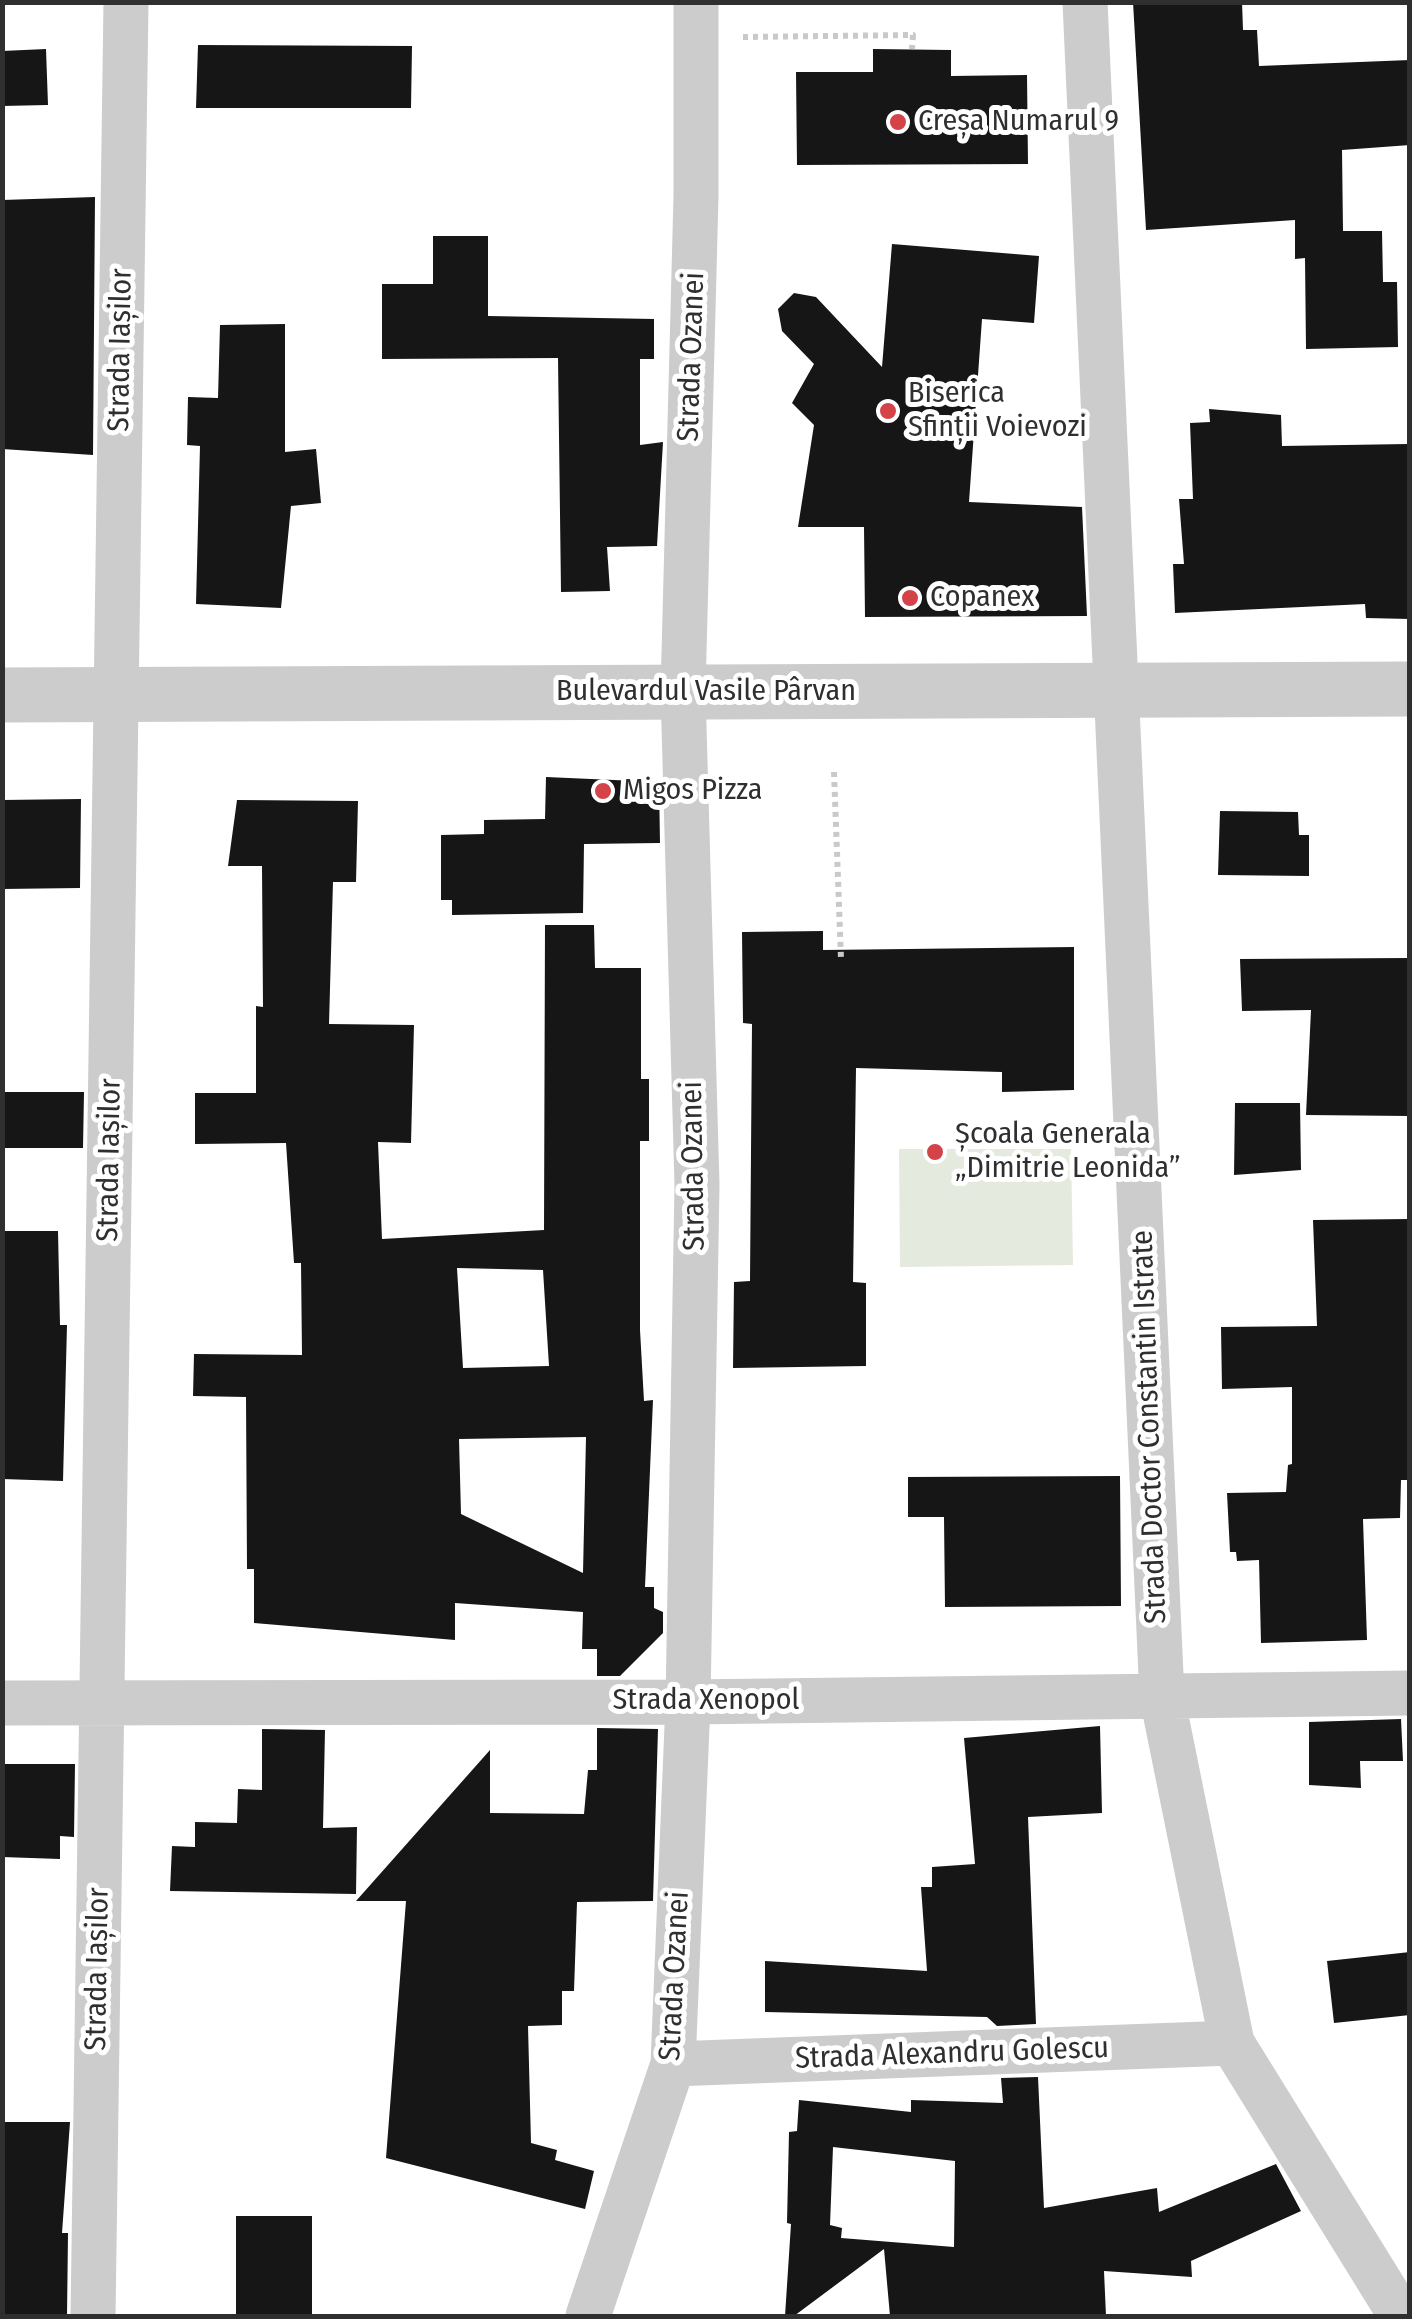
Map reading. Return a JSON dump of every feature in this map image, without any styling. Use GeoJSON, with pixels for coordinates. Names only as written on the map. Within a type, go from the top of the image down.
{"type":"FeatureCollection","features":[{"type":"Feature","properties":{"kind":"street","name":"Strada Iașilor"},"geometry":{"type":"LineString","coordinates":[[92,2316],[126,2]]}},
{"type":"Feature","properties":{"kind":"street","name":"Strada Ozanei"},"geometry":{"type":"LineString","coordinates":[[588,2316],[672,2064],[688,1702],[697,1185],[682,691],[696,196],[696,2]]}},
{"type":"Feature","properties":{"kind":"street","name":"Strada Doctor Constantin Istrate"},"geometry":{"type":"LineString","coordinates":[[1085,2],[1162,1696],[1232,2043],[1401,2316]]}},
{"type":"Feature","properties":{"kind":"street","name":"Bulevardul Vasile Pârvan"},"geometry":{"type":"LineString","coordinates":[[2,695],[682,691],[1119,694],[1410,689]]}},
{"type":"Feature","properties":{"kind":"street","name":"Strada Xenopol"},"geometry":{"type":"LineString","coordinates":[[2,1703],[688,1702],[1410,1693]]}},
{"type":"Feature","properties":{"kind":"street","name":"Strada Alexandru Golescu"},"geometry":{"type":"LineString","coordinates":[[672,2064],[1232,2043]]}},
{"type":"Feature","properties":{"kind":"path"},"geometry":{"type":"LineString","coordinates":[[731,37],[913,35],[912,50]]}},
{"type":"Feature","properties":{"kind":"path"},"geometry":{"type":"LineString","coordinates":[[834,772],[840,959]]}},
{"type":"Feature","properties":{"kind":"shaded area"},"geometry":{"type":"Polygon","coordinates":[[[899,1149],[1071,1149],[1073,1265],[900,1267],[899,1149]]]}},
{"type":"Feature","properties":{"kind":"building"},"geometry":{"type":"Polygon","coordinates":[[[1133,2],[1242,2],[1243,30],[1257,30],[1259,66],[1410,60],[1410,145],[1342,150],[1343,231],[1382,231],[1383,282],[1397,282],[1398,347],[1306,349],[1305,258],[1295,259],[1295,220],[1146,230],[1133,2]]]}},
{"type":"Feature","properties":{"kind":"building"},"geometry":{"type":"Polygon","coordinates":[[[198,45],[412,46],[411,108],[196,108],[198,45]]]}},
{"type":"Feature","properties":{"kind":"building"},"geometry":{"type":"Polygon","coordinates":[[[46,49],[48,105],[2,106],[2,51],[46,49]]]}},
{"type":"Feature","properties":{"kind":"building"},"geometry":{"type":"Polygon","coordinates":[[[873,49],[951,50],[951,76],[1027,75],[1028,164],[797,165],[796,72],[873,72],[873,49]]]}},
{"type":"Feature","properties":{"kind":"building"},"geometry":{"type":"Polygon","coordinates":[[[95,197],[93,455],[2,449],[2,200],[95,197]]]}},
{"type":"Feature","properties":{"kind":"building"},"geometry":{"type":"Polygon","coordinates":[[[433,236],[488,236],[488,316],[654,319],[654,359],[640,359],[640,445],[663,442],[657,546],[607,547],[610,591],[561,592],[558,358],[382,359],[382,284],[433,284],[433,236]]]}},
{"type":"Feature","properties":{"kind":"building"},"geometry":{"type":"Polygon","coordinates":[[[892,244],[1039,256],[1034,323],[982,319],[969,502],[1082,507],[1087,616],[865,617],[864,527],[798,527],[814,425],[792,403],[814,364],[782,331],[778,309],[794,293],[816,297],[882,367],[892,244]]]}},
{"type":"Feature","properties":{"kind":"building"},"geometry":{"type":"Polygon","coordinates":[[[285,324],[285,452],[316,449],[321,503],[291,506],[281,608],[196,604],[200,446],[187,445],[188,397],[218,398],[220,325],[285,324]]]}},
{"type":"Feature","properties":{"kind":"building"},"geometry":{"type":"Polygon","coordinates":[[[1209,409],[1281,415],[1282,446],[1408,444],[1410,619],[1366,618],[1365,604],[1175,613],[1173,564],[1184,564],[1179,499],[1193,499],[1190,423],[1210,422],[1209,409]]]}},
{"type":"Feature","properties":{"kind":"building"},"geometry":{"type":"Polygon","coordinates":[[[546,777],[659,782],[660,843],[584,844],[583,913],[452,915],[452,900],[441,900],[441,835],[484,834],[484,820],[545,819],[546,777]]]}},
{"type":"Feature","properties":{"kind":"building"},"geometry":{"type":"Polygon","coordinates":[[[81,799],[80,888],[2,889],[2,800],[81,799]]]}},
{"type":"Feature","properties":{"kind":"building"},"geometry":{"type":"Polygon","coordinates":[[[237,800],[358,801],[356,882],[333,882],[329,1024],[414,1025],[411,1143],[378,1142],[382,1239],[544,1230],[545,925],[594,925],[595,968],[641,968],[641,1079],[649,1079],[649,1141],[640,1141],[640,1330],[644,1401],[653,1400],[645,1587],[654,1587],[654,1608],[663,1612],[663,1633],[620,1676],[597,1676],[597,1649],[582,1649],[583,1612],[455,1603],[455,1640],[254,1623],[254,1569],[247,1569],[246,1397],[193,1396],[194,1354],[302,1355],[301,1263],[294,1263],[286,1143],[195,1144],[195,1093],[256,1093],[256,1006],[263,1007],[262,866],[228,866],[237,800]],[[457,1268],[463,1368],[549,1366],[543,1270],[457,1268]],[[586,1437],[459,1439],[461,1514],[583,1573],[586,1437]]]}},
{"type":"Feature","properties":{"kind":"building"},"geometry":{"type":"Polygon","coordinates":[[[1220,811],[1298,812],[1299,835],[1309,835],[1309,876],[1218,875],[1220,811]]]}},
{"type":"Feature","properties":{"kind":"building"},"geometry":{"type":"Polygon","coordinates":[[[823,931],[823,950],[1074,947],[1074,1090],[1002,1092],[1002,1072],[856,1068],[853,1282],[866,1283],[866,1366],[733,1368],[734,1282],[750,1281],[752,1024],[743,1023],[742,932],[823,931]]]}},
{"type":"Feature","properties":{"kind":"building"},"geometry":{"type":"Polygon","coordinates":[[[1408,958],[1410,1116],[1306,1115],[1311,1010],[1242,1011],[1240,959],[1408,958]]]}},
{"type":"Feature","properties":{"kind":"building"},"geometry":{"type":"Polygon","coordinates":[[[2,1092],[84,1092],[83,1148],[2,1148],[2,1092]]]}},
{"type":"Feature","properties":{"kind":"building"},"geometry":{"type":"Polygon","coordinates":[[[1235,1103],[1300,1103],[1301,1170],[1234,1175],[1235,1103]]]}},
{"type":"Feature","properties":{"kind":"building"},"geometry":{"type":"Polygon","coordinates":[[[1410,1219],[1410,1480],[1401,1480],[1400,1518],[1363,1519],[1367,1640],[1261,1643],[1259,1560],[1237,1561],[1236,1552],[1230,1552],[1227,1493],[1286,1492],[1288,1465],[1292,1464],[1292,1387],[1222,1389],[1221,1327],[1317,1326],[1313,1220],[1410,1219]]]}},
{"type":"Feature","properties":{"kind":"building"},"geometry":{"type":"Polygon","coordinates":[[[2,1231],[58,1231],[60,1325],[67,1325],[63,1481],[2,1479],[2,1231]]]}},
{"type":"Feature","properties":{"kind":"building"},"geometry":{"type":"Polygon","coordinates":[[[1120,1476],[1121,1606],[945,1607],[944,1517],[908,1517],[908,1477],[1120,1476]]]}},
{"type":"Feature","properties":{"kind":"building"},"geometry":{"type":"Polygon","coordinates":[[[1401,1719],[1403,1761],[1360,1761],[1361,1788],[1309,1785],[1309,1722],[1401,1719]]]}},
{"type":"Feature","properties":{"kind":"building"},"geometry":{"type":"Polygon","coordinates":[[[1100,1726],[1102,1813],[1028,1817],[1036,2024],[997,2026],[987,2017],[765,2012],[765,1961],[927,1971],[921,1887],[932,1887],[932,1867],[975,1864],[964,1738],[1100,1726]]]}},
{"type":"Feature","properties":{"kind":"building"},"geometry":{"type":"Polygon","coordinates":[[[597,1728],[658,1729],[653,1901],[577,1902],[574,1991],[562,1991],[562,2025],[528,2026],[531,2143],[557,2150],[555,2160],[594,2171],[585,2209],[386,2158],[406,1901],[356,1901],[490,1750],[490,1813],[584,1814],[588,1770],[597,1770],[597,1728]]]}},
{"type":"Feature","properties":{"kind":"building"},"geometry":{"type":"Polygon","coordinates":[[[262,1729],[325,1730],[323,1828],[357,1827],[356,1894],[170,1891],[172,1846],[195,1847],[195,1822],[237,1823],[238,1789],[262,1790],[262,1729]]]}},
{"type":"Feature","properties":{"kind":"building"},"geometry":{"type":"Polygon","coordinates":[[[2,1764],[75,1764],[74,1837],[60,1836],[60,1859],[2,1857],[2,1764]]]}},
{"type":"Feature","properties":{"kind":"building"},"geometry":{"type":"Polygon","coordinates":[[[1410,1952],[1410,2015],[1334,2023],[1327,1961],[1410,1952]]]}},
{"type":"Feature","properties":{"kind":"building"},"geometry":{"type":"Polygon","coordinates":[[[1038,2077],[1044,2208],[1157,2188],[1159,2212],[1276,2164],[1301,2211],[1191,2261],[1192,2277],[1104,2271],[1106,2316],[890,2316],[884,2249],[794,2316],[785,2316],[791,2224],[787,2223],[789,2132],[797,2131],[799,2100],[911,2112],[911,2100],[1003,2103],[1001,2078],[1038,2077]],[[833,2147],[830,2225],[842,2228],[841,2238],[954,2247],[955,2161],[833,2147]]]}},
{"type":"Feature","properties":{"kind":"building"},"geometry":{"type":"Polygon","coordinates":[[[2,2122],[70,2122],[62,2233],[68,2233],[67,2316],[2,2316],[2,2122]]]}},
{"type":"Feature","properties":{"kind":"building"},"geometry":{"type":"Polygon","coordinates":[[[236,2216],[312,2216],[312,2316],[236,2316],[236,2216]]]}},
{"type":"Feature","properties":{"kind":"place","name":"Creșa Numarul 9"},"geometry":{"type":"Point","coordinates":[898,122]}},
{"type":"Feature","properties":{"kind":"place","name":"Biserica Sfinții Voievozi"},"geometry":{"type":"Point","coordinates":[888,411]}},
{"type":"Feature","properties":{"kind":"place","name":"Copanex"},"geometry":{"type":"Point","coordinates":[910,598]}},
{"type":"Feature","properties":{"kind":"place","name":"Migos Pizza"},"geometry":{"type":"Point","coordinates":[603,791]}},
{"type":"Feature","properties":{"kind":"place","name":"Școala Generala „Dimitrie Leonida”"},"geometry":{"type":"Point","coordinates":[935,1152]}}]}
